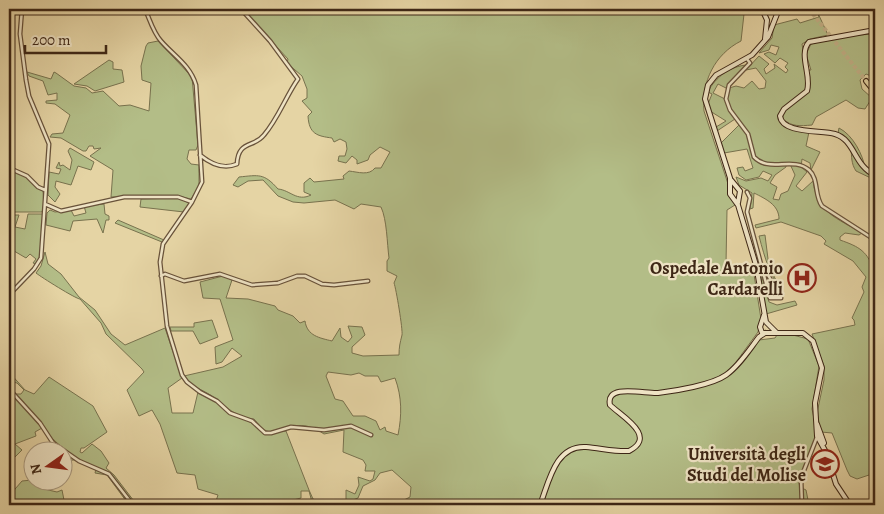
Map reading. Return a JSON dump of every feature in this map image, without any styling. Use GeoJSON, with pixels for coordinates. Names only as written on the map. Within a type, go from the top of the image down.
{"type":"FeatureCollection","features":[{"type":"Feature","properties":{"kind":"main road"},"geometry":{"type":"LineString","coordinates":[[764,11],[771,17],[777,11]]}},
{"type":"Feature","properties":{"kind":"main road"},"geometry":{"type":"LineString","coordinates":[[764,11],[768,27],[765,41]]}},
{"type":"Feature","properties":{"kind":"main road"},"geometry":{"type":"LineString","coordinates":[[776,332],[766,322],[756,265],[738,205],[738,196],[730,178],[706,106],[705,94],[708,85],[716,75],[747,59],[765,41],[777,11]]}},
{"type":"Feature","properties":{"kind":"main road"},"geometry":{"type":"LineString","coordinates":[[875,30],[810,42],[805,49],[809,80],[807,91],[781,111],[780,116],[783,123],[791,128],[836,134],[843,138],[861,166],[875,175]]}},
{"type":"Feature","properties":{"kind":"main road"},"geometry":{"type":"LineString","coordinates":[[866,82],[875,92]]}},
{"type":"Feature","properties":{"kind":"main road"},"geometry":{"type":"LineString","coordinates":[[735,188],[730,194],[738,196]]}},
{"type":"Feature","properties":{"kind":"main road"},"geometry":{"type":"LineString","coordinates":[[759,337],[764,315]]}},
{"type":"Feature","properties":{"kind":"main road"},"geometry":{"type":"LineString","coordinates":[[760,327],[766,322]]}},
{"type":"Feature","properties":{"kind":"main road"},"geometry":{"type":"LineString","coordinates":[[760,327],[766,333]]}},
{"type":"Feature","properties":{"kind":"main road"},"geometry":{"type":"LineString","coordinates":[[540,505],[554,469],[564,454],[580,447],[629,450],[638,443],[637,428],[610,405],[610,399],[613,394],[619,392],[658,393],[721,378],[732,370],[759,337],[771,327]]}},
{"type":"Feature","properties":{"kind":"main road"},"geometry":{"type":"LineString","coordinates":[[766,333],[793,331],[811,338],[821,366],[815,403],[815,417],[819,436],[827,454]]}},
{"type":"Feature","properties":{"kind":"main road"},"geometry":{"type":"LineString","coordinates":[[819,436],[827,454],[836,484],[850,505]]}},
{"type":"Feature","properties":{"kind":"street"},"geometry":{"type":"LineString","coordinates":[[9,295],[34,269],[41,258],[49,144],[29,96],[20,34],[22,9]]}},
{"type":"Feature","properties":{"kind":"street"},"geometry":{"type":"LineString","coordinates":[[145,9],[160,39],[193,75],[196,85],[202,182],[192,202],[163,244],[160,262],[167,326],[174,354],[182,375],[194,387],[217,401],[230,412],[252,421],[265,432],[271,433],[291,428],[324,430],[351,426],[371,435]]}},
{"type":"Feature","properties":{"kind":"street"},"geometry":{"type":"LineString","coordinates":[[200,156],[217,166],[226,167],[237,164],[239,154],[244,146],[264,135],[298,78],[270,41],[240,9]]}},
{"type":"Feature","properties":{"kind":"street"},"geometry":{"type":"LineString","coordinates":[[747,59],[750,63],[729,85],[726,98],[730,110],[748,134],[754,158],[766,164],[792,164],[807,168],[813,176],[817,198],[822,206],[875,240]]}},
{"type":"Feature","properties":{"kind":"street"},"geometry":{"type":"LineString","coordinates":[[9,168],[28,176],[38,187],[45,190]]}},
{"type":"Feature","properties":{"kind":"street"},"geometry":{"type":"LineString","coordinates":[[735,188],[747,192],[750,198],[747,212],[763,266],[770,298],[781,298],[763,266]]}},
{"type":"Feature","properties":{"kind":"street"},"geometry":{"type":"LineString","coordinates":[[738,196],[747,192]]}},
{"type":"Feature","properties":{"kind":"street"},"geometry":{"type":"LineString","coordinates":[[45,204],[61,211],[124,197],[178,197],[192,202]]}},
{"type":"Feature","properties":{"kind":"street"},"geometry":{"type":"LineString","coordinates":[[161,276],[165,274],[184,282],[220,274],[252,285],[278,282],[297,276],[306,276],[322,284],[334,285],[368,280]]}},
{"type":"Feature","properties":{"kind":"street"},"geometry":{"type":"LineString","coordinates":[[9,389],[40,423],[53,443],[79,461],[108,474],[133,505]]}},
{"type":"Feature","properties":{"kind":"street"},"geometry":{"type":"LineString","coordinates":[[802,505],[801,478],[819,436]]}},
{"type":"Feature","properties":{"kind":"street"},"geometry":{"type":"LineString","coordinates":[[814,446],[823,447]]}},
{"type":"Feature","properties":{"kind":"green space"},"geometry":{"type":"Polygon","coordinates":[[[242,9],[743,9],[741,41],[724,53],[717,61],[708,80],[704,100],[704,111],[735,205],[727,210],[726,264],[753,268],[761,319],[758,332],[736,362],[738,365],[759,340],[789,334],[808,339],[819,366],[812,409],[817,433],[799,483],[800,487],[806,490],[809,505],[406,505],[400,502],[410,497],[411,487],[392,470],[380,473],[375,480],[363,486],[358,498],[353,500],[356,505],[311,505],[309,491],[301,491],[301,498],[274,505],[209,505],[216,501],[218,495],[198,489],[195,475],[177,473],[160,424],[152,410],[139,416],[127,390],[144,372],[142,369],[106,334],[101,323],[80,299],[36,273],[41,266],[45,252],[48,264],[61,274],[79,297],[95,310],[111,334],[125,345],[165,328],[182,378],[168,388],[172,413],[193,413],[198,392],[216,402],[228,412],[250,422],[265,433],[286,431],[309,490],[313,499],[317,501],[341,503],[346,501],[346,490],[355,494],[359,485],[358,477],[370,481],[373,479],[375,471],[365,471],[366,465],[363,460],[343,452],[344,430],[324,434],[311,427],[299,426],[267,431],[254,419],[243,417],[233,412],[195,386],[184,376],[223,367],[242,356],[232,348],[222,362],[216,364],[215,347],[233,340],[220,299],[203,298],[200,282],[223,276],[232,280],[226,298],[248,299],[275,306],[278,310],[293,316],[300,323],[305,321],[308,330],[315,336],[332,341],[340,328],[341,337],[348,342],[352,337],[348,326],[362,327],[365,335],[352,347],[352,353],[363,356],[399,355],[402,332],[394,283],[397,276],[387,271],[387,261],[389,258],[386,225],[381,207],[361,204],[354,209],[335,200],[304,203],[293,202],[278,196],[263,180],[248,181],[238,187],[233,185],[239,177],[261,176],[269,180],[278,189],[306,197],[311,195],[304,192],[304,183],[310,178],[314,182],[344,179],[343,176],[349,171],[370,172],[375,168],[381,168],[390,152],[380,147],[370,155],[368,160],[357,164],[357,160],[352,156],[346,163],[338,161],[339,156],[345,156],[346,142],[340,139],[334,142],[332,138],[318,135],[312,130],[308,116],[312,112],[302,101],[307,98],[307,89],[302,76],[287,63],[288,59],[242,9]],[[328,372],[326,376],[335,399],[343,401],[353,416],[365,416],[376,421],[380,430],[385,427],[386,431],[398,435],[401,406],[395,378],[381,382],[378,376],[365,376],[359,373],[351,375],[328,372]]]}},
{"type":"Feature","properties":{"kind":"green space"},"geometry":{"type":"Polygon","coordinates":[[[816,9],[828,35],[810,39],[802,44],[806,70],[811,70],[806,54],[811,44],[841,36],[875,34],[875,81],[866,74],[860,80],[862,89],[872,98],[865,109],[858,108],[846,100],[816,117],[812,125],[796,125],[786,122],[783,119],[783,108],[778,115],[784,126],[809,132],[806,146],[820,152],[811,170],[810,163],[802,159],[801,167],[807,172],[796,186],[802,191],[813,181],[815,192],[824,208],[862,233],[859,235],[845,233],[840,237],[840,240],[853,245],[866,254],[875,272],[875,473],[857,479],[850,476],[832,433],[821,432],[817,413],[824,380],[824,366],[812,334],[855,325],[852,318],[864,292],[862,287],[866,277],[853,261],[824,244],[826,241],[821,236],[781,222],[756,228],[755,225],[779,219],[777,210],[767,200],[754,193],[753,208],[750,209],[752,193],[739,185],[736,177],[746,181],[761,178],[768,181],[772,175],[763,171],[759,177],[746,180],[739,175],[737,168],[743,167],[745,171],[753,168],[747,149],[724,153],[721,143],[739,125],[735,119],[717,131],[716,127],[726,121],[710,111],[708,104],[712,94],[708,92],[719,77],[729,70],[741,66],[747,65],[726,88],[718,84],[713,93],[727,100],[729,88],[736,86],[744,88],[752,81],[759,89],[765,88],[766,81],[756,68],[746,70],[759,56],[769,64],[764,69],[766,74],[775,68],[774,64],[786,73],[788,70],[785,67],[788,63],[780,58],[775,63],[764,54],[769,52],[776,55],[779,47],[771,45],[769,50],[759,53],[772,38],[774,25],[797,19],[800,23],[819,17],[816,9]],[[786,164],[786,167],[775,175],[770,183],[777,187],[773,199],[779,200],[781,194],[788,191],[795,175],[790,164],[786,164]]]}},
{"type":"Feature","properties":{"kind":"green space"},"geometry":{"type":"Polygon","coordinates":[[[158,41],[192,77],[198,145],[196,150],[189,150],[187,159],[191,164],[199,165],[199,186],[191,199],[178,196],[111,197],[113,170],[90,156],[101,148],[94,149],[93,146],[89,146],[86,151],[83,151],[61,138],[50,137],[52,134],[63,133],[70,115],[55,104],[46,103],[46,101],[57,100],[57,93],[48,95],[43,81],[29,76],[27,72],[51,79],[54,72],[74,86],[86,88],[92,93],[103,91],[119,106],[130,105],[149,111],[151,83],[142,80],[141,66],[148,43],[158,41]]]}},
{"type":"Feature","properties":{"kind":"green space"},"geometry":{"type":"Polygon","coordinates":[[[109,60],[113,62],[113,69],[122,70],[124,82],[95,91],[87,86],[74,84],[109,60]]]}},
{"type":"Feature","properties":{"kind":"green space"},"geometry":{"type":"Polygon","coordinates":[[[839,128],[853,140],[860,151],[865,168],[875,173],[875,180],[856,171],[853,165],[850,145],[838,133],[839,128]]]}},
{"type":"Feature","properties":{"kind":"green space"},"geometry":{"type":"Polygon","coordinates":[[[70,148],[94,162],[91,170],[78,166],[71,185],[56,181],[55,187],[60,194],[55,202],[48,195],[49,172],[59,174],[61,169],[56,168],[59,162],[60,166],[63,165],[70,170],[72,160],[68,151],[70,148]]]}},
{"type":"Feature","properties":{"kind":"green space"},"geometry":{"type":"Polygon","coordinates":[[[9,170],[23,174],[43,191],[44,205],[42,212],[13,212],[9,209],[9,170]]]}},
{"type":"Feature","properties":{"kind":"green space"},"geometry":{"type":"Polygon","coordinates":[[[178,198],[189,203],[184,212],[140,207],[141,199],[178,198]]]}},
{"type":"Feature","properties":{"kind":"green space"},"geometry":{"type":"Polygon","coordinates":[[[104,204],[105,214],[109,216],[109,220],[106,220],[103,233],[97,219],[73,221],[70,231],[46,225],[47,213],[50,210],[55,212],[71,210],[74,216],[86,213],[84,206],[104,204]]]}},
{"type":"Feature","properties":{"kind":"green space"},"geometry":{"type":"Polygon","coordinates":[[[28,214],[43,214],[40,255],[37,264],[33,263],[36,259],[30,254],[26,258],[9,248],[9,219],[12,218],[11,215],[19,215],[15,227],[25,229],[28,214]]]}},
{"type":"Feature","properties":{"kind":"green space"},"geometry":{"type":"Polygon","coordinates":[[[118,220],[164,240],[162,242],[115,223],[118,220]]]}},
{"type":"Feature","properties":{"kind":"green space"},"geometry":{"type":"Polygon","coordinates":[[[765,235],[769,267],[784,295],[768,267],[763,252],[759,236],[765,235]]]}},
{"type":"Feature","properties":{"kind":"green space"},"geometry":{"type":"Polygon","coordinates":[[[760,270],[769,302],[777,305],[795,301],[797,305],[766,314],[760,270]]]}},
{"type":"Feature","properties":{"kind":"green space"},"geometry":{"type":"Polygon","coordinates":[[[212,320],[218,337],[200,344],[193,331],[171,331],[170,327],[194,327],[194,323],[212,320]]]}},
{"type":"Feature","properties":{"kind":"green space"},"geometry":{"type":"Polygon","coordinates":[[[9,372],[25,390],[34,394],[49,377],[93,406],[107,432],[84,448],[81,448],[80,452],[82,453],[92,444],[101,451],[109,463],[106,468],[114,475],[137,505],[129,505],[107,475],[95,473],[96,469],[79,459],[72,460],[72,442],[56,442],[16,394],[21,394],[24,390],[17,383],[9,381],[9,372]]]}},
{"type":"Feature","properties":{"kind":"green space"},"geometry":{"type":"Polygon","coordinates":[[[9,391],[42,428],[35,432],[36,436],[15,444],[22,450],[15,457],[9,448],[9,391]]]}},
{"type":"Feature","properties":{"kind":"green space"},"geometry":{"type":"Polygon","coordinates":[[[22,481],[22,492],[62,492],[65,505],[9,505],[9,496],[22,481]]]}},
{"type":"Feature","properties":{"kind":"tunnel"},"geometry":{"type":"LineString","coordinates":[[809,9],[866,81]]}},
{"type":"Feature","properties":{"kind":"place","name":"Ospedale Antonio Cardarelli"},"geometry":{"type":"Point","coordinates":[802,278]}},
{"type":"Feature","properties":{"kind":"place","name":"Università degli Studi del Molise"},"geometry":{"type":"Point","coordinates":[825,464]}}]}
